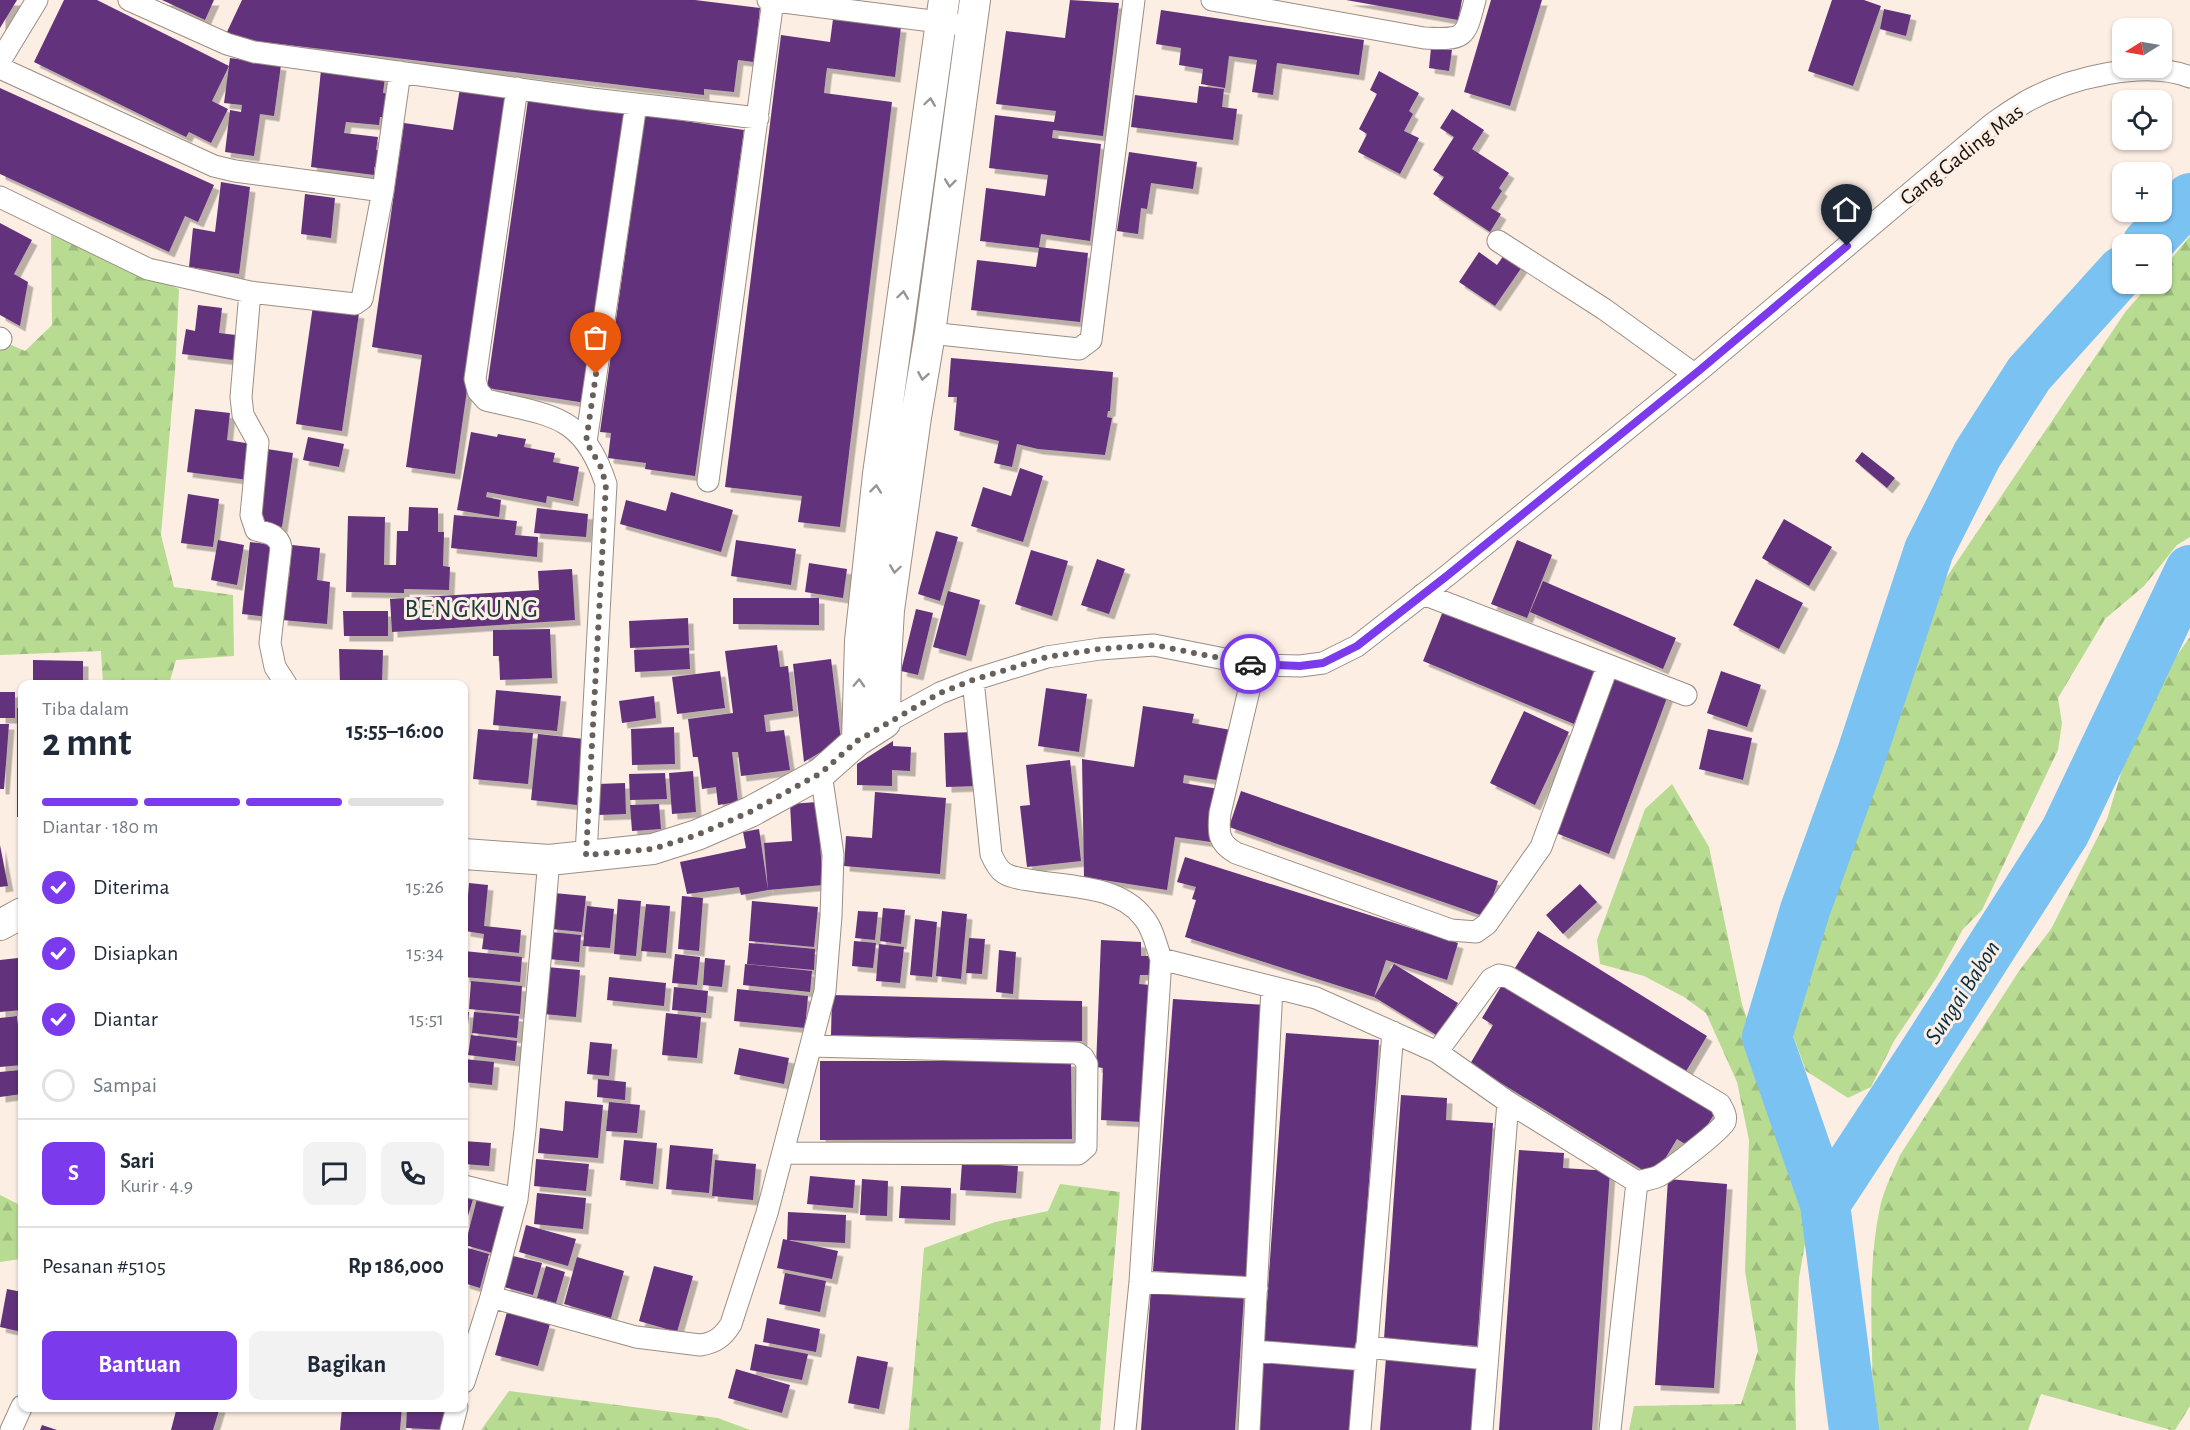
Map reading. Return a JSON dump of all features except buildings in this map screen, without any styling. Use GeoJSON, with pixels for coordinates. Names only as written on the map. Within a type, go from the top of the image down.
{"type":"FeatureCollection","features":[{"type":"Feature","properties":{"kind":"street"},"geometry":{"type":"LineString","coordinates":[[0,62],[37,0]]}},
{"type":"Feature","properties":{"kind":"street"},"geometry":{"type":"LineString","coordinates":[[129,0],[199,33],[254,52],[636,104],[758,118]]}},
{"type":"Feature","properties":{"kind":"street"},"geometry":{"type":"LineString","coordinates":[[768,0],[973,13],[890,610],[885,723]]}},
{"type":"Feature","properties":{"kind":"street"},"geometry":{"type":"LineString","coordinates":[[708,481],[773,0]]}},
{"type":"Feature","properties":{"kind":"street"},"geometry":{"type":"LineString","coordinates":[[930,333],[1079,349],[1091,340],[1134,0]]}},
{"type":"Feature","properties":{"kind":"street"},"geometry":{"type":"LineString","coordinates":[[1212,0],[1424,38],[1454,39],[1468,28],[1475,0]]}},
{"type":"Feature","properties":{"kind":"street"},"geometry":{"type":"LineString","coordinates":[[857,741],[860,641],[878,474],[942,11]]}},
{"type":"Feature","properties":{"kind":"street"},"geometry":{"type":"LineString","coordinates":[[0,68],[214,166],[235,171],[383,191]]}},
{"type":"Feature","properties":{"kind":"street","name":"Gang Gading Mas"},"geometry":{"type":"LineString","coordinates":[[468,854],[549,860],[653,849],[697,835],[750,812],[821,773],[857,741],[940,693],[1047,657],[1100,649],[1154,645],[1255,665],[1300,666],[1323,663],[1357,646],[1448,575],[1694,374],[1992,124],[2028,101],[2082,81],[2133,69],[2159,69],[2190,77]]}},
{"type":"Feature","properties":{"kind":"street"},"geometry":{"type":"LineString","coordinates":[[0,197],[148,269],[250,291],[351,304],[360,301],[383,191],[400,72]]}},
{"type":"Feature","properties":{"kind":"street"},"geometry":{"type":"LineString","coordinates":[[517,88],[476,379],[478,391],[486,400],[556,418],[574,428],[600,465],[606,484],[586,855]]}},
{"type":"Feature","properties":{"kind":"street"},"geometry":{"type":"LineString","coordinates":[[586,442],[636,104]]}},
{"type":"Feature","properties":{"kind":"street"},"geometry":{"type":"LineString","coordinates":[[1498,240],[1604,309],[1694,374]]}},
{"type":"Feature","properties":{"kind":"street"},"geometry":{"type":"LineString","coordinates":[[250,291],[241,397],[243,415],[258,442],[251,515],[256,530],[276,536],[280,541],[270,643],[275,667],[283,680]]}},
{"type":"Feature","properties":{"kind":"street"},"geometry":{"type":"LineString","coordinates":[[1423,594],[1686,694]]}},
{"type":"Feature","properties":{"kind":"street"},"geometry":{"type":"LineString","coordinates":[[1255,665],[1220,813],[1219,832],[1226,848],[1450,930],[1470,933],[1481,930],[1487,924],[1541,847],[1608,665]]}},
{"type":"Feature","properties":{"kind":"street"},"geometry":{"type":"LineString","coordinates":[[973,680],[991,854],[996,864],[1003,873],[1018,878],[1107,892],[1130,904],[1143,916],[1152,930],[1161,959],[1140,1282],[1125,1430]]}},
{"type":"Feature","properties":{"kind":"street"},"geometry":{"type":"LineString","coordinates":[[491,1297],[636,1337],[700,1345],[718,1340],[731,1324],[767,1213],[825,991],[833,855],[821,773]]}},
{"type":"Feature","properties":{"kind":"street"},"geometry":{"type":"LineString","coordinates":[[468,1369],[491,1297],[517,1199],[549,860]]}},
{"type":"Feature","properties":{"kind":"street"},"geometry":{"type":"LineString","coordinates":[[0,925],[18,915]]}},
{"type":"Feature","properties":{"kind":"street"},"geometry":{"type":"LineString","coordinates":[[1161,959],[1316,998],[1437,1052],[1508,1102],[1637,1182],[1659,1176],[1724,1125],[1725,1115],[1720,1104],[1509,977],[1491,979],[1437,1052]]}},
{"type":"Feature","properties":{"kind":"street"},"geometry":{"type":"LineString","coordinates":[[1249,1430],[1272,988]]}},
{"type":"Feature","properties":{"kind":"street"},"geometry":{"type":"LineString","coordinates":[[1360,1430],[1393,1032]]}},
{"type":"Feature","properties":{"kind":"street"},"geometry":{"type":"LineString","coordinates":[[783,1153],[1078,1154],[1086,1147],[1087,1064],[1077,1053],[811,1046]]}},
{"type":"Feature","properties":{"kind":"street"},"geometry":{"type":"LineString","coordinates":[[1482,1430],[1508,1102]]}},
{"type":"Feature","properties":{"kind":"street"},"geometry":{"type":"LineString","coordinates":[[1610,1430],[1637,1182]]}},
{"type":"Feature","properties":{"kind":"street"},"geometry":{"type":"LineString","coordinates":[[468,1187],[517,1199]]}},
{"type":"Feature","properties":{"kind":"street"},"geometry":{"type":"LineString","coordinates":[[1140,1282],[1257,1288]]}},
{"type":"Feature","properties":{"kind":"street"},"geometry":{"type":"LineString","coordinates":[[1254,1351],[1366,1353],[1487,1359]]}},
{"type":"Feature","properties":{"kind":"street"},"geometry":{"type":"LineString","coordinates":[[11,1430],[20,1412]]}},
{"type":"Feature","properties":{"kind":"street"},"geometry":{"type":"LineString","coordinates":[[452,1430],[456,1412]]}},
{"type":"Feature","properties":{"kind":"green space"},"geometry":{"type":"Polygon","coordinates":[[[51,235],[179,289],[175,372],[161,535],[174,587],[233,595],[234,656],[176,660],[170,680],[103,680],[101,651],[0,655],[0,340],[25,351],[52,325],[51,235]]]}},
{"type":"Feature","properties":{"kind":"green space"},"geometry":{"type":"Polygon","coordinates":[[[2190,236],[2190,537],[2177,545],[2144,586],[2105,619],[2058,698],[2062,723],[2058,750],[1982,910],[1963,929],[1937,977],[1894,1041],[1871,1087],[1848,1098],[1806,1071],[1790,1027],[1802,965],[1823,924],[1851,856],[1938,590],[2126,311],[2141,294],[2172,294],[2172,258],[2190,236]]]}},
{"type":"Feature","properties":{"kind":"green space"},"geometry":{"type":"Polygon","coordinates":[[[2190,637],[2190,1406],[2175,1430],[2171,1430],[2041,1394],[2028,1430],[1877,1430],[1873,1410],[1872,1283],[1876,1232],[1886,1187],[1900,1155],[2019,971],[2051,929],[2107,819],[2123,767],[2133,716],[2190,637]]]}},
{"type":"Feature","properties":{"kind":"green space"},"geometry":{"type":"Polygon","coordinates":[[[1672,784],[1709,847],[1742,1004],[1767,1078],[1779,1130],[1803,1200],[1808,1226],[1799,1278],[1795,1383],[1796,1430],[1629,1430],[1634,1406],[1741,1404],[1758,1351],[1745,1271],[1749,1140],[1737,1082],[1706,1013],[1684,997],[1644,976],[1600,964],[1597,940],[1645,809],[1672,784]]]}},
{"type":"Feature","properties":{"kind":"green space"},"geometry":{"type":"Polygon","coordinates":[[[1060,1184],[1120,1192],[1100,1430],[907,1430],[909,1429],[924,1248],[995,1222],[1048,1211],[1060,1184]]]}},
{"type":"Feature","properties":{"kind":"green space"},"geometry":{"type":"Polygon","coordinates":[[[0,1195],[18,1204],[18,1259],[0,1262],[0,1195]]]}},
{"type":"Feature","properties":{"kind":"green space"},"geometry":{"type":"Polygon","coordinates":[[[509,1391],[718,1418],[750,1430],[481,1430],[509,1391]]]}},
{"type":"Feature","properties":{"kind":"waterway"},"geometry":{"type":"LineString","coordinates":[[2156,234],[2190,198]]}},
{"type":"Feature","properties":{"kind":"waterway"},"geometry":{"type":"LineString","coordinates":[[1825,1204],[1767,1037],[1805,910],[1861,756],[1929,550],[1977,455],[2029,374],[2112,282]]}},
{"type":"Feature","properties":{"kind":"waterway","name":"Sungai Babon"},"geometry":{"type":"LineString","coordinates":[[1854,1430],[1825,1204],[2065,832],[2190,570]]}},
{"type":"Feature","properties":{"kind":"way so far"},"geometry":{"type":"LineString","coordinates":[[596,374],[586,442],[600,465],[606,484],[586,855],[653,849],[697,835],[750,812],[821,773],[857,741],[940,693],[1047,657],[1100,649],[1154,645],[1250,664]]}},
{"type":"Feature","properties":{"kind":"district","name":"BENGKUNG"},"geometry":{"type":"Point","coordinates":[472,608]}},
{"type":"Feature","properties":{"kind":"route"},"geometry":{"type":"LineString","coordinates":[[1250,664],[1300,666],[1323,663],[1357,646],[1701,369],[1847,246]]}}]}
